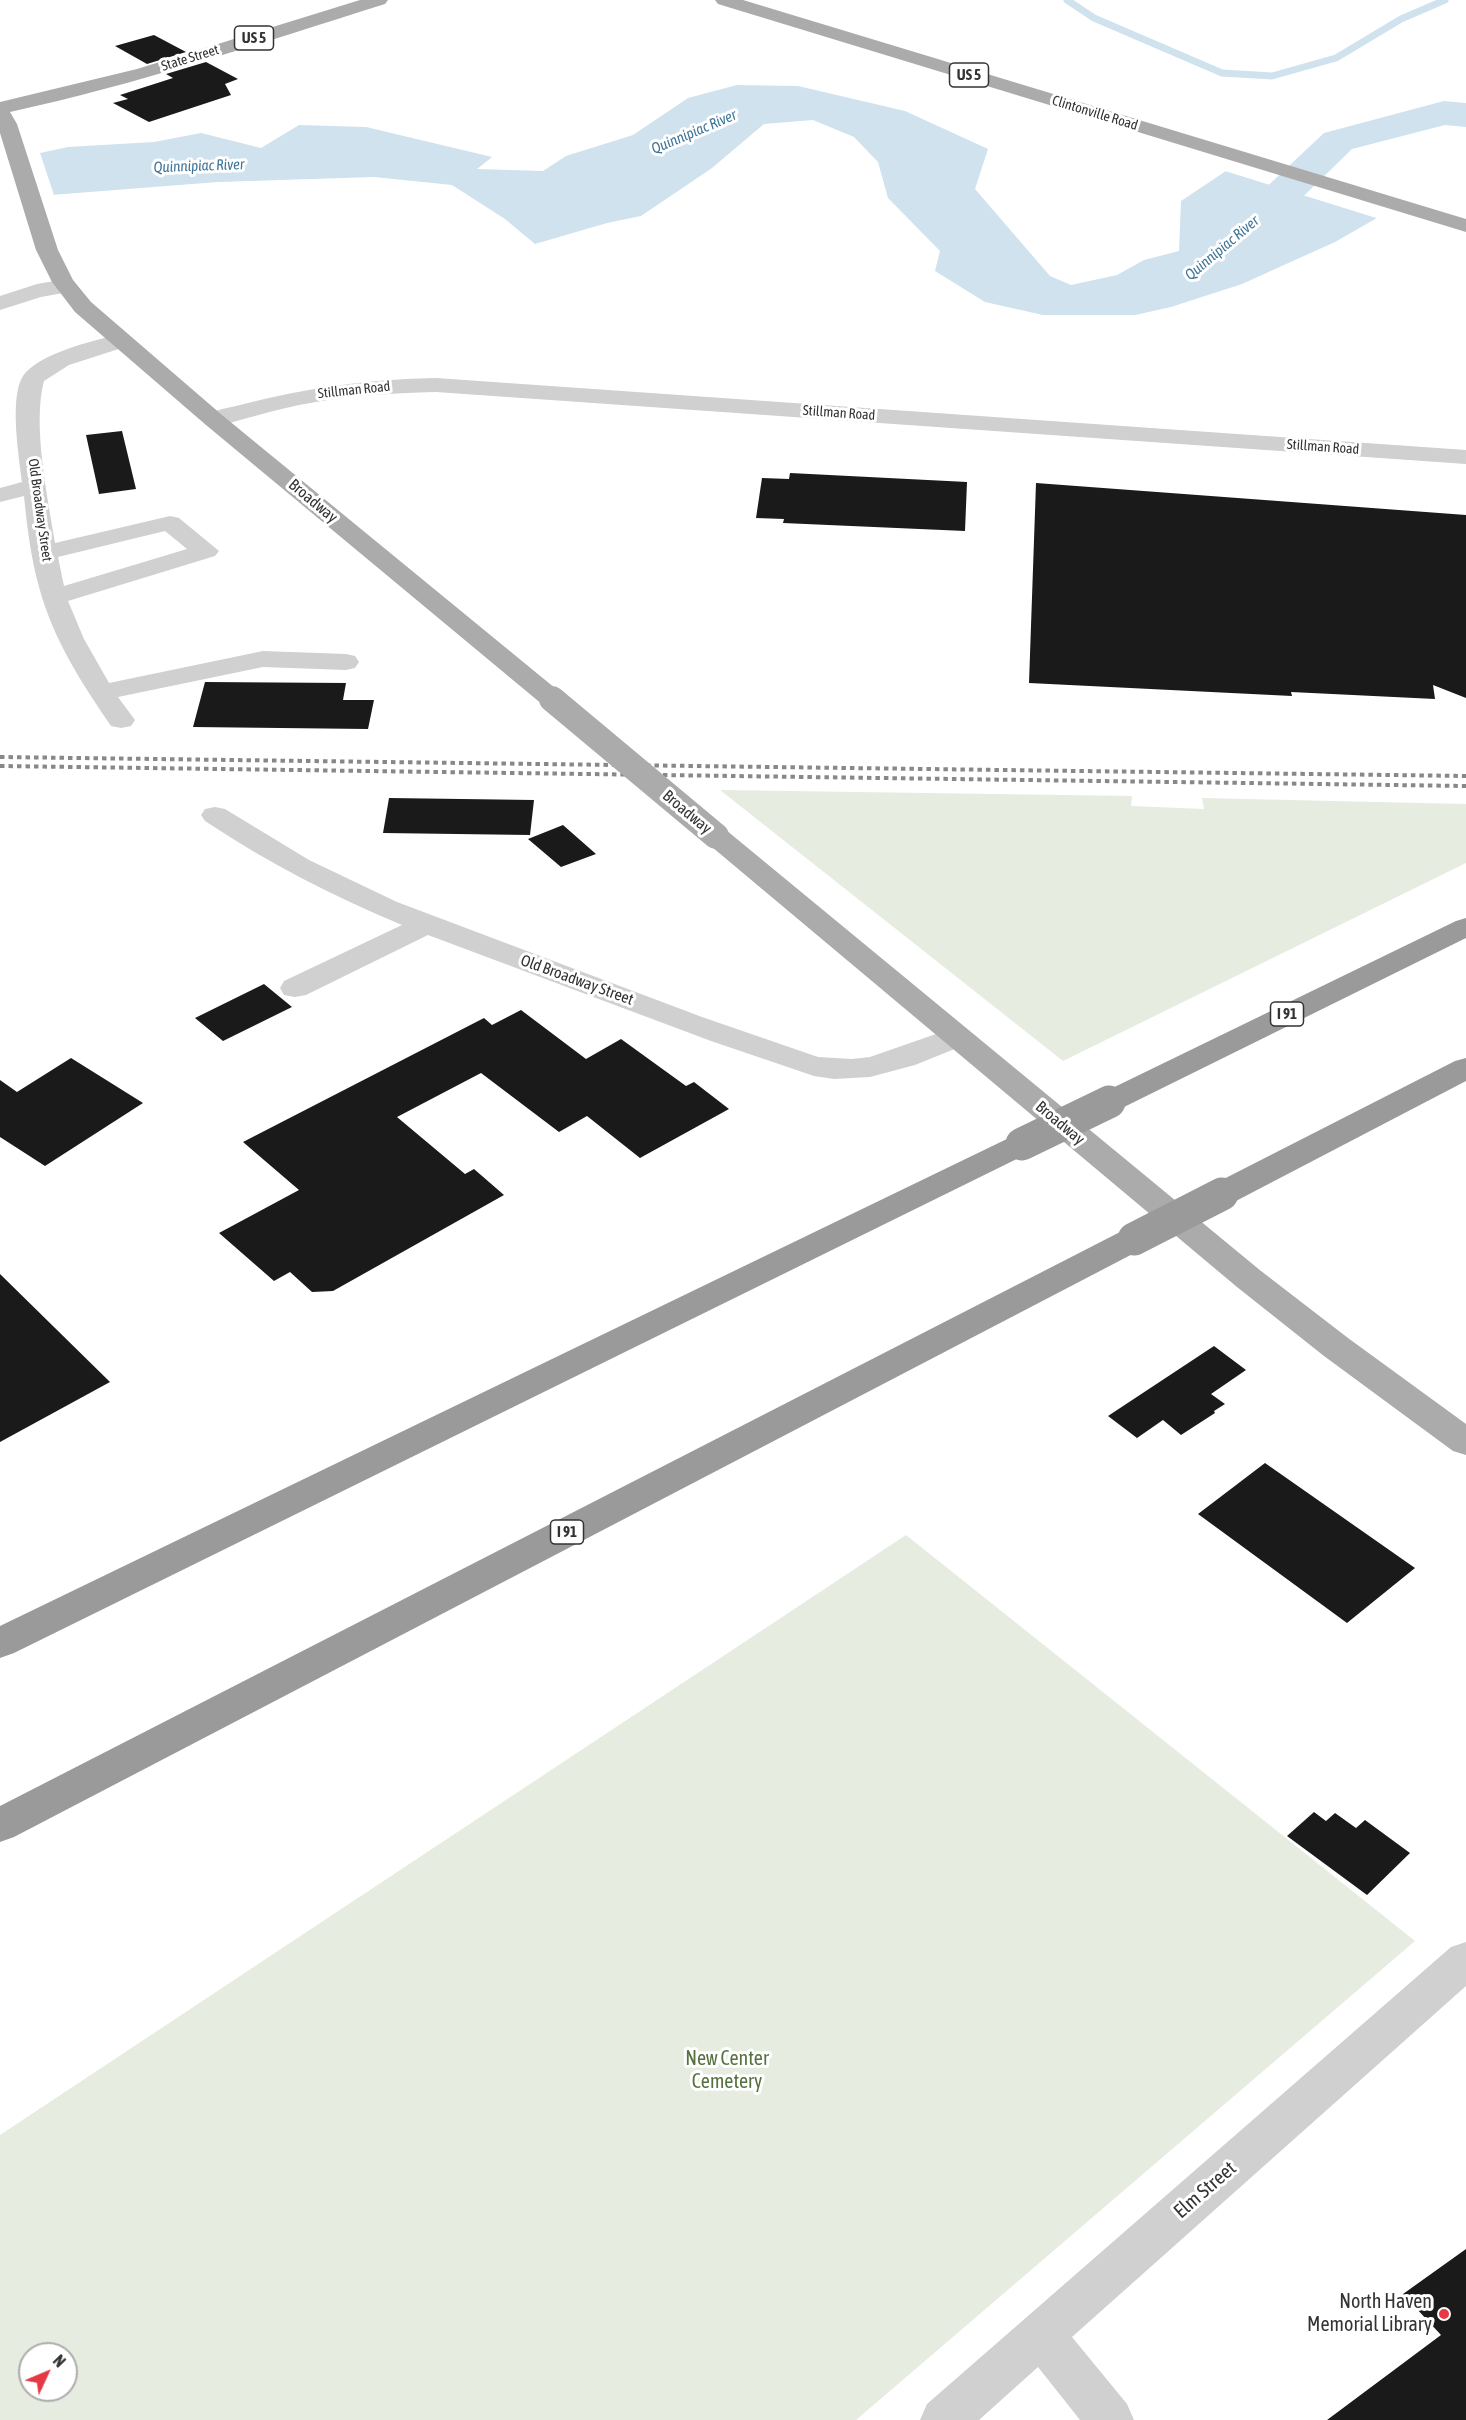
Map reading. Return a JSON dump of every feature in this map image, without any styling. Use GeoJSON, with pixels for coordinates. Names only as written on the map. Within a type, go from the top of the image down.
{"type":"FeatureCollection","features":[{"type":"Feature","properties":{"kind":"highway","name":"I 91"},"geometry":{"type":"LineString","coordinates":[[0,1643],[1466,927]]}},
{"type":"Feature","properties":{"kind":"highway","name":"I 91"},"geometry":{"type":"LineString","coordinates":[[0,1825],[1466,1068]]}},
{"type":"Feature","properties":{"kind":"main road","name":"State Street"},"geometry":{"type":"LineString","coordinates":[[0,109],[76,91],[379,0]]}},
{"type":"Feature","properties":{"kind":"main road","name":"Clintonville Road"},"geometry":{"type":"LineString","coordinates":[[724,0],[1466,226]]}},
{"type":"Feature","properties":{"kind":"main road","name":"Broadway"},"geometry":{"type":"LineString","coordinates":[[0,109],[7,124],[47,250],[66,286],[83,307],[120,341],[1250,1279],[1336,1347],[1466,1442]]}},
{"type":"Feature","properties":{"kind":"street"},"geometry":{"type":"LineString","coordinates":[[0,303],[37,291],[66,286]]}},
{"type":"Feature","properties":{"kind":"street","name":"Old Broadway Street"},"geometry":{"type":"LineString","coordinates":[[120,341],[59,362],[34,378],[28,394],[36,486],[45,552],[55,597],[74,645],[121,720]]}},
{"type":"Feature","properties":{"kind":"street","name":"Stillman Road"},"geometry":{"type":"LineString","coordinates":[[214,420],[320,393],[386,385],[436,385],[1466,457]]}},
{"type":"Feature","properties":{"kind":"street"},"geometry":{"type":"LineString","coordinates":[[0,495],[36,486]]}},
{"type":"Feature","properties":{"kind":"street"},"geometry":{"type":"LineString","coordinates":[[45,552],[170,523],[206,551],[55,597]]}},
{"type":"Feature","properties":{"kind":"street"},"geometry":{"type":"LineString","coordinates":[[102,692],[263,659],[346,662]]}},
{"type":"Feature","properties":{"kind":"street","name":"Old Broadway Street"},"geometry":{"type":"LineString","coordinates":[[215,815],[247,837],[293,863],[360,897],[426,925],[822,1068],[847,1071],[876,1067],[956,1037]]}},
{"type":"Feature","properties":{"kind":"street"},"geometry":{"type":"LineString","coordinates":[[295,988],[426,925]]}},
{"type":"Feature","properties":{"kind":"street","name":"Elm Street"},"geometry":{"type":"LineString","coordinates":[[944,2420],[1466,1960]]}},
{"type":"Feature","properties":{"kind":"street"},"geometry":{"type":"LineString","coordinates":[[1041,2334],[1110,2420]]}},
{"type":"Feature","properties":{"kind":"green space"},"geometry":{"type":"Polygon","coordinates":[[[720,790],[1132,796],[1131,806],[1204,809],[1202,798],[1466,804],[1466,863],[1063,1061],[720,790]]]}},
{"type":"Feature","properties":{"kind":"green space","name":"New Center Cemetery"},"geometry":{"type":"Polygon","coordinates":[[[906,1535],[1415,1941],[856,2420],[0,2420],[0,2135],[906,1535]]]}},
{"type":"Feature","properties":{"kind":"water"},"geometry":{"type":"Polygon","coordinates":[[[737,85],[798,86],[905,111],[988,149],[975,189],[1050,276],[1071,285],[1117,275],[1144,260],[1179,251],[1181,201],[1226,171],[1377,218],[1335,242],[1242,284],[1171,307],[1135,315],[1043,315],[985,302],[935,271],[940,251],[888,198],[878,162],[854,137],[813,120],[764,124],[712,168],[641,216],[607,223],[535,244],[505,219],[452,185],[374,177],[218,182],[0,199],[40,153],[68,147],[154,142],[201,133],[261,148],[299,125],[366,127],[492,157],[477,169],[543,171],[566,156],[633,135],[688,98],[737,85]]]}},
{"type":"Feature","properties":{"kind":"pier"},"geometry":{"type":"Polygon","coordinates":[[[40,153],[55,198],[0,202],[0,158],[40,153]]]}},
{"type":"Feature","properties":{"kind":"pier"},"geometry":{"type":"Polygon","coordinates":[[[1226,168],[1378,215],[1380,219],[1222,170],[1226,168]]]}},
{"type":"Feature","properties":{"kind":"building"},"geometry":{"type":"Polygon","coordinates":[[[154,35],[186,52],[147,64],[115,46],[154,35]]]}},
{"type":"Feature","properties":{"kind":"building"},"geometry":{"type":"Polygon","coordinates":[[[206,62],[238,79],[225,84],[231,95],[149,122],[113,103],[128,99],[120,95],[173,78],[166,74],[206,62]]]}},
{"type":"Feature","properties":{"kind":"building"},"geometry":{"type":"Polygon","coordinates":[[[122,431],[136,489],[99,494],[86,435],[122,431]]]}},
{"type":"Feature","properties":{"kind":"building"},"geometry":{"type":"Polygon","coordinates":[[[790,473],[967,482],[965,531],[783,523],[784,519],[756,518],[762,478],[789,479],[790,473]]]}},
{"type":"Feature","properties":{"kind":"building"},"geometry":{"type":"Polygon","coordinates":[[[1036,483],[1466,515],[1466,698],[1433,685],[1435,699],[1291,692],[1292,696],[1029,683],[1036,483]]]}},
{"type":"Feature","properties":{"kind":"building"},"geometry":{"type":"Polygon","coordinates":[[[205,682],[346,683],[343,700],[374,700],[368,729],[193,727],[205,682]]]}},
{"type":"Feature","properties":{"kind":"building"},"geometry":{"type":"Polygon","coordinates":[[[389,798],[534,800],[530,835],[383,833],[389,798]]]}},
{"type":"Feature","properties":{"kind":"building"},"geometry":{"type":"Polygon","coordinates":[[[563,825],[596,854],[561,867],[528,839],[563,825]]]}},
{"type":"Feature","properties":{"kind":"building"},"geometry":{"type":"Polygon","coordinates":[[[264,984],[292,1007],[223,1041],[195,1018],[264,984]]]}},
{"type":"Feature","properties":{"kind":"building"},"geometry":{"type":"Polygon","coordinates":[[[521,1010],[586,1059],[621,1039],[686,1086],[694,1082],[729,1109],[640,1158],[587,1116],[559,1132],[481,1073],[397,1117],[465,1174],[474,1169],[504,1195],[333,1291],[312,1292],[290,1272],[274,1281],[219,1233],[299,1190],[243,1142],[484,1018],[492,1025],[521,1010]]]}},
{"type":"Feature","properties":{"kind":"building"},"geometry":{"type":"Polygon","coordinates":[[[71,1058],[143,1103],[45,1166],[0,1137],[0,1080],[17,1092],[71,1058]]]}},
{"type":"Feature","properties":{"kind":"building"},"geometry":{"type":"Polygon","coordinates":[[[0,1274],[110,1382],[0,1442],[0,1274]]]}},
{"type":"Feature","properties":{"kind":"building"},"geometry":{"type":"Polygon","coordinates":[[[1214,1346],[1246,1370],[1211,1394],[1225,1404],[1214,1411],[1215,1413],[1181,1435],[1163,1420],[1137,1438],[1108,1416],[1214,1346]]]}},
{"type":"Feature","properties":{"kind":"building"},"geometry":{"type":"Polygon","coordinates":[[[1265,1463],[1415,1568],[1347,1623],[1198,1514],[1265,1463]]]}},
{"type":"Feature","properties":{"kind":"building"},"geometry":{"type":"Polygon","coordinates":[[[1314,1812],[1326,1821],[1335,1813],[1356,1828],[1365,1820],[1410,1853],[1367,1895],[1287,1836],[1314,1812]]]}},
{"type":"Feature","properties":{"kind":"building","name":"North Haven Memorial Library"},"geometry":{"type":"Polygon","coordinates":[[[1466,2249],[1466,2420],[1327,2420],[1441,2335],[1403,2294],[1466,2249]]]}},
{"type":"Feature","properties":{"kind":"waterway"},"geometry":{"type":"LineString","coordinates":[[1067,0],[1094,18],[1222,73],[1272,76],[1336,58],[1401,19],[1445,0]]}},
{"type":"Feature","properties":{"kind":"waterway","name":"Quinnipiac River"},"geometry":{"type":"LineString","coordinates":[[1221,253],[1338,141],[1444,113],[1466,115]]}},
{"type":"Feature","properties":{"kind":"railway"},"geometry":{"type":"LineString","coordinates":[[0,757],[1466,776]]}},
{"type":"Feature","properties":{"kind":"railway"},"geometry":{"type":"LineString","coordinates":[[0,766],[1466,786]]}},
{"type":"Feature","properties":{"kind":"place","name":"North Haven Memorial Library"},"geometry":{"type":"Point","coordinates":[1444,2314]}}]}
